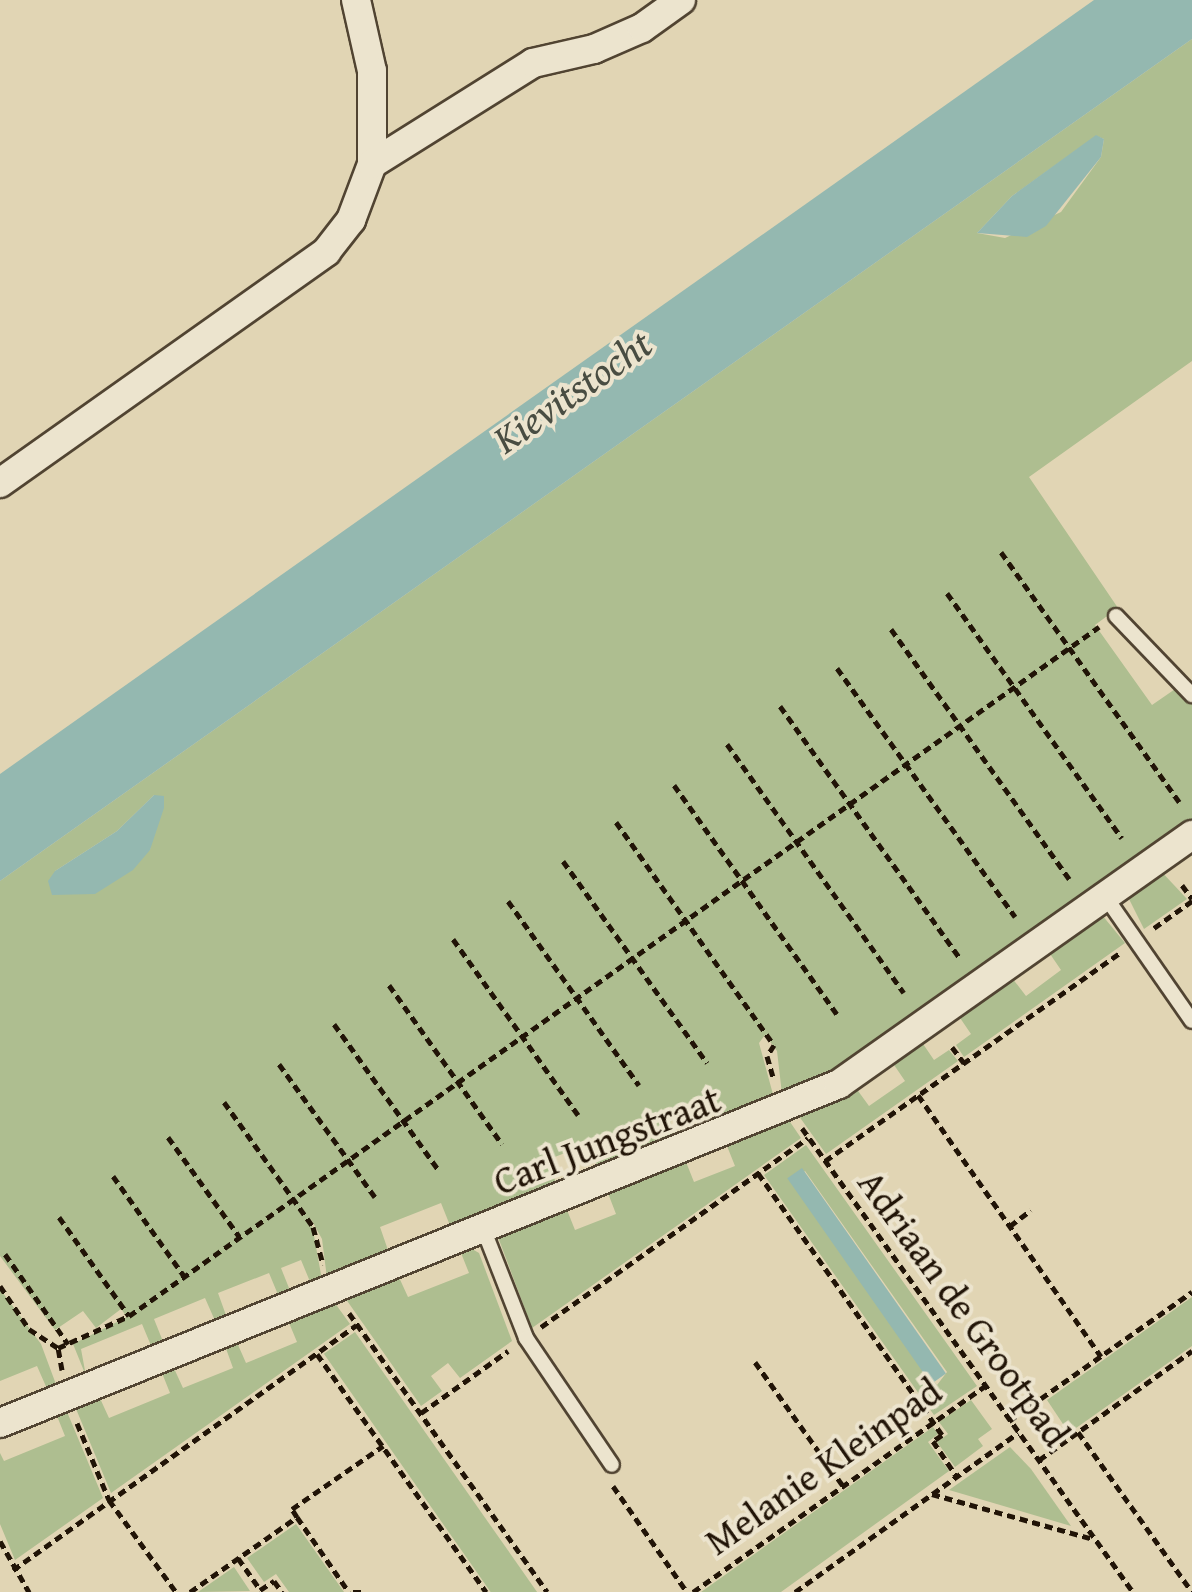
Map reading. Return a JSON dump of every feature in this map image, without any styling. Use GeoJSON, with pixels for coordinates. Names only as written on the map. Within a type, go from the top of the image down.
{"type":"FeatureCollection","features":[{"type":"Feature","properties":{"kind":"street"},"geometry":{"type":"LineString","coordinates":[[0,483],[326,252],[350,220],[372,164],[372,71],[356,0]]}},
{"type":"Feature","properties":{"kind":"street"},"geometry":{"type":"LineString","coordinates":[[372,164],[533,63],[594,50],[642,28],[681,0]]}},
{"type":"Feature","properties":{"kind":"street","name":"Carl Jungstraat"},"geometry":{"type":"LineString","coordinates":[[0,1423],[790,1108],[839,1084],[1192,835]]}},
{"type":"Feature","properties":{"kind":"lane"},"geometry":{"type":"LineString","coordinates":[[1116,616],[1192,695]]}},
{"type":"Feature","properties":{"kind":"lane"},"geometry":{"type":"LineString","coordinates":[[1105,896],[1192,1021]]}},
{"type":"Feature","properties":{"kind":"lane"},"geometry":{"type":"LineString","coordinates":[[483,1228],[526,1338],[612,1465]]}},
{"type":"Feature","properties":{"kind":"path"},"geometry":{"type":"LineString","coordinates":[[1002,552],[1179,802]]}},
{"type":"Feature","properties":{"kind":"path"},"geometry":{"type":"LineString","coordinates":[[947,593],[1122,838]]}},
{"type":"Feature","properties":{"kind":"path"},"geometry":{"type":"LineString","coordinates":[[58,1348],[129,1316],[1116,616]]}},
{"type":"Feature","properties":{"kind":"path"},"geometry":{"type":"LineString","coordinates":[[891,628],[1069,879]]}},
{"type":"Feature","properties":{"kind":"path"},"geometry":{"type":"LineString","coordinates":[[837,668],[1014,918]]}},
{"type":"Feature","properties":{"kind":"path"},"geometry":{"type":"LineString","coordinates":[[780,706],[960,957]]}},
{"type":"Feature","properties":{"kind":"path"},"geometry":{"type":"LineString","coordinates":[[727,744],[904,993]]}},
{"type":"Feature","properties":{"kind":"path"},"geometry":{"type":"LineString","coordinates":[[674,785],[838,1014]]}},
{"type":"Feature","properties":{"kind":"path"},"geometry":{"type":"LineString","coordinates":[[616,822],[685,920]]}},
{"type":"Feature","properties":{"kind":"path"},"geometry":{"type":"LineString","coordinates":[[563,861],[707,1062]]}},
{"type":"Feature","properties":{"kind":"path"},"geometry":{"type":"LineString","coordinates":[[825,1160],[1192,900],[1182,884]]}},
{"type":"Feature","properties":{"kind":"path"},"geometry":{"type":"LineString","coordinates":[[508,900],[639,1085]]}},
{"type":"Feature","properties":{"kind":"path","name":"Adriaan de Grootpad"},"geometry":{"type":"LineString","coordinates":[[685,920],[774,1045],[767,1056],[778,1094],[1133,1592]]}},
{"type":"Feature","properties":{"kind":"path"},"geometry":{"type":"LineString","coordinates":[[452,939],[578,1115]]}},
{"type":"Feature","properties":{"kind":"path"},"geometry":{"type":"LineString","coordinates":[[389,984],[502,1144]]}},
{"type":"Feature","properties":{"kind":"path"},"geometry":{"type":"LineString","coordinates":[[334,1024],[438,1170]]}},
{"type":"Feature","properties":{"kind":"path"},"geometry":{"type":"LineString","coordinates":[[952,1047],[964,1062]]}},
{"type":"Feature","properties":{"kind":"path"},"geometry":{"type":"LineString","coordinates":[[280,1064],[375,1197]]}},
{"type":"Feature","properties":{"kind":"path"},"geometry":{"type":"LineString","coordinates":[[918,1095],[1101,1356]]}},
{"type":"Feature","properties":{"kind":"path"},"geometry":{"type":"LineString","coordinates":[[224,1102],[321,1242],[332,1288],[547,1592]]}},
{"type":"Feature","properties":{"kind":"path"},"geometry":{"type":"LineString","coordinates":[[168,1137],[239,1237]]}},
{"type":"Feature","properties":{"kind":"path"},"geometry":{"type":"LineString","coordinates":[[420,1412],[808,1138]]}},
{"type":"Feature","properties":{"kind":"path"},"geometry":{"type":"LineString","coordinates":[[758,1173],[942,1435],[933,1441],[957,1477]]}},
{"type":"Feature","properties":{"kind":"path"},"geometry":{"type":"LineString","coordinates":[[113,1176],[184,1276]]}},
{"type":"Feature","properties":{"kind":"path"},"geometry":{"type":"LineString","coordinates":[[1010,1226],[1031,1210]]}},
{"type":"Feature","properties":{"kind":"path"},"geometry":{"type":"LineString","coordinates":[[59,1217],[129,1316]]}},
{"type":"Feature","properties":{"kind":"path"},"geometry":{"type":"LineString","coordinates":[[5,1254],[68,1344]]}},
{"type":"Feature","properties":{"kind":"path"},"geometry":{"type":"LineString","coordinates":[[0,1286],[29,1329],[58,1348],[66,1396],[109,1500],[176,1592]]}},
{"type":"Feature","properties":{"kind":"path"},"geometry":{"type":"LineString","coordinates":[[1009,1421],[1192,1292]]}},
{"type":"Feature","properties":{"kind":"path"},"geometry":{"type":"LineString","coordinates":[[14,1570],[358,1324]]}},
{"type":"Feature","properties":{"kind":"path"},"geometry":{"type":"LineString","coordinates":[[1039,1460],[1192,1351]]}},
{"type":"Feature","properties":{"kind":"path"},"geometry":{"type":"LineString","coordinates":[[317,1354],[486,1592]]}},
{"type":"Feature","properties":{"kind":"path"},"geometry":{"type":"LineString","coordinates":[[755,1362],[843,1486]]}},
{"type":"Feature","properties":{"kind":"path","name":"Melanie Kleinpad"},"geometry":{"type":"LineString","coordinates":[[690,1592],[985,1386]]}},
{"type":"Feature","properties":{"kind":"path","name":"Adriaan de Grootpad"},"geometry":{"type":"LineString","coordinates":[[1078,1432],[1192,1592]]}},
{"type":"Feature","properties":{"kind":"path"},"geometry":{"type":"LineString","coordinates":[[795,1592],[1018,1433]]}},
{"type":"Feature","properties":{"kind":"path"},"geometry":{"type":"LineString","coordinates":[[362,1592],[351,1592],[292,1510],[382,1446]]}},
{"type":"Feature","properties":{"kind":"path"},"geometry":{"type":"LineString","coordinates":[[612,1465],[608,1480],[690,1592]]}},
{"type":"Feature","properties":{"kind":"path"},"geometry":{"type":"LineString","coordinates":[[932,1494],[1096,1540]]}},
{"type":"Feature","properties":{"kind":"path"},"geometry":{"type":"LineString","coordinates":[[190,1592],[297,1517]]}},
{"type":"Feature","properties":{"kind":"path"},"geometry":{"type":"LineString","coordinates":[[0,1541],[29,1592]]}},
{"type":"Feature","properties":{"kind":"path"},"geometry":{"type":"LineString","coordinates":[[238,1558],[259,1591],[274,1580],[282,1592]]}},
{"type":"Feature","properties":{"kind":"green space"},"geometry":{"type":"Polygon","coordinates":[[[1192,39],[1192,361],[1029,477],[1118,608],[1095,625],[1152,705],[1181,685],[1192,701],[1192,819],[827,1077],[782,1094],[777,1051],[765,1035],[759,1043],[774,1098],[718,1121],[707,1096],[667,1112],[676,1137],[598,1168],[588,1144],[547,1160],[557,1185],[451,1228],[441,1203],[380,1227],[389,1253],[327,1278],[322,1239],[311,1219],[322,1280],[311,1284],[301,1260],[281,1268],[291,1293],[279,1297],[269,1273],[218,1293],[227,1318],[216,1323],[205,1298],[154,1319],[164,1344],[152,1348],[142,1324],[81,1349],[86,1376],[73,1344],[127,1317],[121,1309],[96,1328],[83,1311],[55,1330],[0,1256],[0,881],[1192,39]],[[1096,136],[1012,196],[977,233],[1005,238],[1061,212],[1101,157],[1104,139],[1096,136]],[[154,795],[117,831],[55,871],[150,850],[154,795]]]}},
{"type":"Feature","properties":{"kind":"green space"},"geometry":{"type":"Polygon","coordinates":[[[1159,869],[1187,899],[1144,929],[1127,895],[1159,869]]]}},
{"type":"Feature","properties":{"kind":"green space"},"geometry":{"type":"Polygon","coordinates":[[[1102,915],[1125,943],[964,1057],[956,1045],[971,1034],[956,1012],[1009,974],[1026,996],[1061,970],[1046,948],[1102,915]]]}},
{"type":"Feature","properties":{"kind":"green space"},"geometry":{"type":"Polygon","coordinates":[[[919,1038],[934,1060],[949,1050],[958,1061],[826,1154],[796,1112],[853,1084],[869,1106],[905,1081],[890,1059],[919,1038]]]}},
{"type":"Feature","properties":{"kind":"green space"},"geometry":{"type":"Polygon","coordinates":[[[786,1116],[801,1138],[532,1328],[498,1237],[565,1205],[575,1230],[616,1214],[606,1188],[684,1157],[694,1182],[735,1166],[725,1141],[786,1116]]]}},
{"type":"Feature","properties":{"kind":"green space"},"geometry":{"type":"Polygon","coordinates":[[[806,1145],[977,1386],[934,1415],[764,1175],[806,1145]],[[805,1171],[791,1181],[937,1385],[947,1372],[805,1171]]]}},
{"type":"Feature","properties":{"kind":"green space"},"geometry":{"type":"Polygon","coordinates":[[[467,1246],[479,1253],[512,1341],[460,1378],[448,1363],[431,1376],[442,1391],[421,1406],[343,1295],[397,1273],[408,1297],[469,1273],[459,1248],[467,1246]]]}},
{"type":"Feature","properties":{"kind":"green space"},"geometry":{"type":"Polygon","coordinates":[[[0,1289],[41,1344],[57,1387],[48,1391],[37,1366],[0,1381],[0,1289]]]}},
{"type":"Feature","properties":{"kind":"green space"},"geometry":{"type":"Polygon","coordinates":[[[1192,1297],[1192,1346],[1069,1433],[1047,1400],[1192,1297]]]}},
{"type":"Feature","properties":{"kind":"green space"},"geometry":{"type":"Polygon","coordinates":[[[332,1299],[350,1324],[111,1493],[74,1404],[98,1394],[109,1418],[170,1393],[160,1368],[172,1364],[183,1388],[233,1368],[224,1343],[235,1338],[246,1363],[297,1342],[287,1318],[332,1299]]]}},
{"type":"Feature","properties":{"kind":"green space"},"geometry":{"type":"Polygon","coordinates":[[[355,1332],[537,1592],[491,1592],[324,1354],[355,1332]]]}},
{"type":"Feature","properties":{"kind":"green space"},"geometry":{"type":"Polygon","coordinates":[[[971,1400],[992,1429],[978,1439],[983,1446],[955,1467],[937,1442],[948,1434],[939,1422],[971,1400]]]}},
{"type":"Feature","properties":{"kind":"green space"},"geometry":{"type":"Polygon","coordinates":[[[65,1407],[103,1498],[15,1560],[0,1524],[0,1453],[4,1461],[65,1436],[55,1411],[65,1407]]]}},
{"type":"Feature","properties":{"kind":"green space"},"geometry":{"type":"Polygon","coordinates":[[[933,1427],[938,1434],[928,1442],[949,1471],[781,1592],[701,1592],[933,1427]]]}},
{"type":"Feature","properties":{"kind":"green space"},"geometry":{"type":"Polygon","coordinates":[[[1010,1447],[1031,1469],[1071,1526],[949,1490],[1010,1447]]]}},
{"type":"Feature","properties":{"kind":"green space"},"geometry":{"type":"Polygon","coordinates":[[[296,1524],[344,1592],[289,1592],[276,1574],[264,1582],[247,1558],[296,1524]]]}},
{"type":"Feature","properties":{"kind":"green space"},"geometry":{"type":"Polygon","coordinates":[[[234,1567],[250,1591],[198,1592],[234,1567]]]}},
{"type":"Feature","properties":{"kind":"water","name":"Kievitstocht"},"geometry":{"type":"Polygon","coordinates":[[[1094,0],[1192,0],[1192,39],[0,881],[0,774],[1094,0]]]}},
{"type":"Feature","properties":{"kind":"water"},"geometry":{"type":"Polygon","coordinates":[[[1096,135],[1104,139],[1101,157],[1046,226],[1027,237],[977,233],[1012,196],[1096,135]]]}},
{"type":"Feature","properties":{"kind":"water"},"geometry":{"type":"Polygon","coordinates":[[[154,795],[164,796],[164,808],[150,850],[133,870],[95,894],[52,895],[48,881],[55,871],[117,831],[154,795]]]}},
{"type":"Feature","properties":{"kind":"water"},"geometry":{"type":"Polygon","coordinates":[[[802,1168],[946,1374],[931,1384],[787,1178],[802,1168]]]}}]}
